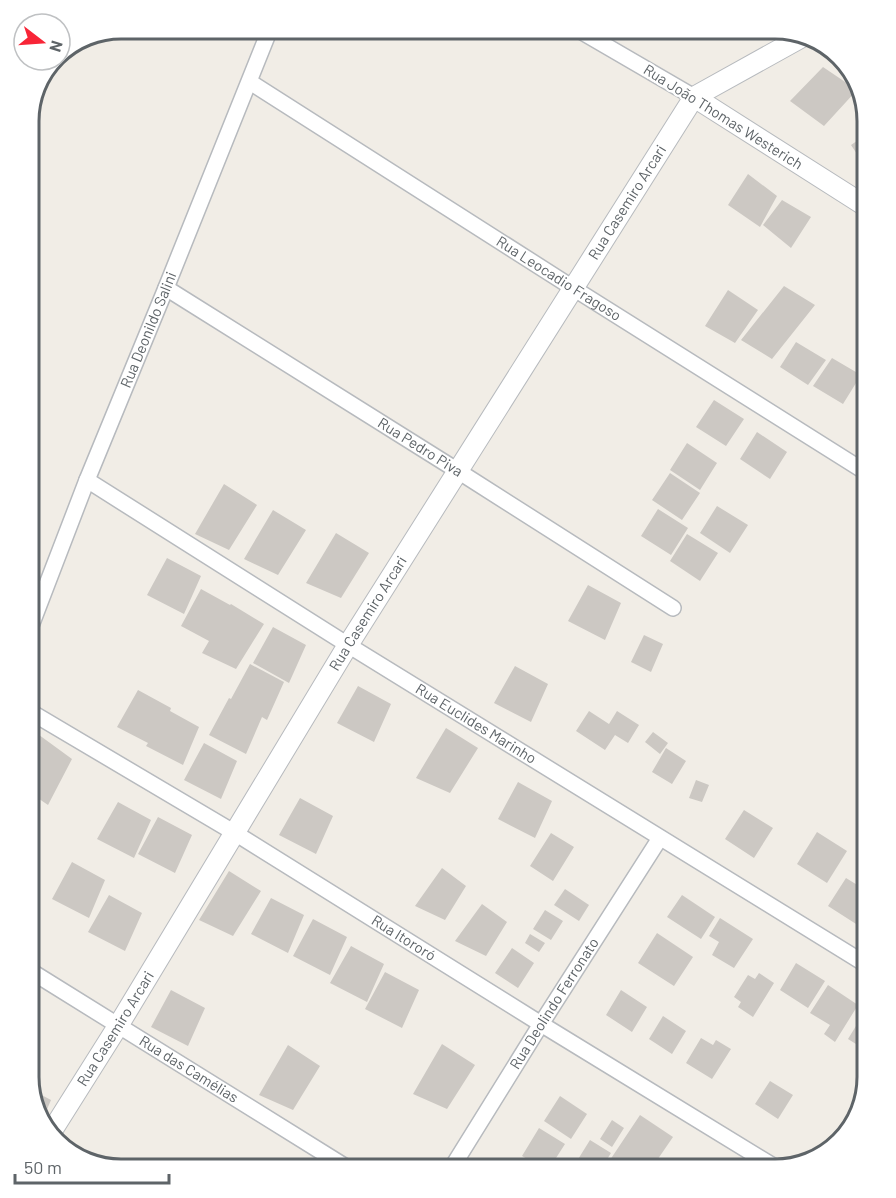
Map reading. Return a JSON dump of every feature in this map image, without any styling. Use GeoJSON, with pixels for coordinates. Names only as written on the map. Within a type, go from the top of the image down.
{"type":"FeatureCollection","features":[{"type":"Feature","properties":{"kind":"street","name":"Rua Deonildo Salini"},"geometry":{"type":"LineString","coordinates":[[39,605],[87,480],[266,39]]}},
{"type":"Feature","properties":{"kind":"street","name":"Rua João Thomas Westerich"},"geometry":{"type":"LineString","coordinates":[[594,39],[694,97],[857,201]]}},
{"type":"Feature","properties":{"kind":"street"},"geometry":{"type":"LineString","coordinates":[[694,97],[794,42]]}},
{"type":"Feature","properties":{"kind":"street","name":"Rua Leocadio Fragoso"},"geometry":{"type":"LineString","coordinates":[[250,82],[857,467]]}},
{"type":"Feature","properties":{"kind":"street","name":"Rua Casemiro Arcari"},"geometry":{"type":"LineString","coordinates":[[55,1126],[348,645],[694,97]]}},
{"type":"Feature","properties":{"kind":"street","name":"Rua Pedro Piva"},"geometry":{"type":"LineString","coordinates":[[166,288],[672,608]]}},
{"type":"Feature","properties":{"kind":"street","name":"Rua Euclides Marinho"},"geometry":{"type":"LineString","coordinates":[[87,480],[348,645],[857,959]]}},
{"type":"Feature","properties":{"kind":"street","name":"Rua Itororó"},"geometry":{"type":"LineString","coordinates":[[39,717],[235,833],[762,1159]]}},
{"type":"Feature","properties":{"kind":"street","name":"Rua Deolindo Ferronato"},"geometry":{"type":"LineString","coordinates":[[457,1159],[660,838]]}},
{"type":"Feature","properties":{"kind":"street","name":"Rua das Camélias"},"geometry":{"type":"LineString","coordinates":[[39,977],[333,1159]]}},
{"type":"Feature","properties":{"kind":"building"},"geometry":{"type":"Polygon","coordinates":[[[823,67],[848,84],[853,95],[824,126],[790,101],[823,67]]]}},
{"type":"Feature","properties":{"kind":"building"},"geometry":{"type":"Polygon","coordinates":[[[857,141],[857,154],[851,145],[857,141]]]}},
{"type":"Feature","properties":{"kind":"building"},"geometry":{"type":"Polygon","coordinates":[[[748,174],[777,196],[760,227],[728,205],[748,174]]]}},
{"type":"Feature","properties":{"kind":"building"},"geometry":{"type":"Polygon","coordinates":[[[782,200],[811,217],[791,248],[763,225],[782,200]]]}},
{"type":"Feature","properties":{"kind":"building"},"geometry":{"type":"Polygon","coordinates":[[[784,286],[815,305],[772,359],[741,340],[784,286]]]}},
{"type":"Feature","properties":{"kind":"building"},"geometry":{"type":"Polygon","coordinates":[[[728,290],[758,310],[735,343],[705,326],[728,290]]]}},
{"type":"Feature","properties":{"kind":"building"},"geometry":{"type":"Polygon","coordinates":[[[796,342],[826,360],[808,385],[780,367],[796,342]]]}},
{"type":"Feature","properties":{"kind":"building"},"geometry":{"type":"Polygon","coordinates":[[[832,358],[857,373],[857,381],[843,404],[813,386],[832,358]]]}},
{"type":"Feature","properties":{"kind":"building"},"geometry":{"type":"Polygon","coordinates":[[[714,400],[744,419],[726,446],[696,427],[714,400]]]}},
{"type":"Feature","properties":{"kind":"building"},"geometry":{"type":"Polygon","coordinates":[[[757,432],[787,452],[770,479],[740,459],[757,432]]]}},
{"type":"Feature","properties":{"kind":"building"},"geometry":{"type":"Polygon","coordinates":[[[687,443],[717,463],[700,490],[670,470],[687,443]]]}},
{"type":"Feature","properties":{"kind":"building"},"geometry":{"type":"Polygon","coordinates":[[[670,473],[700,493],[682,520],[652,500],[670,473]]]}},
{"type":"Feature","properties":{"kind":"building"},"geometry":{"type":"Polygon","coordinates":[[[224,484],[257,505],[229,550],[195,534],[224,484]]]}},
{"type":"Feature","properties":{"kind":"building"},"geometry":{"type":"Polygon","coordinates":[[[717,506],[748,525],[730,553],[700,533],[717,506]]]}},
{"type":"Feature","properties":{"kind":"building"},"geometry":{"type":"Polygon","coordinates":[[[658,509],[688,528],[671,555],[641,536],[658,509]]]}},
{"type":"Feature","properties":{"kind":"building"},"geometry":{"type":"Polygon","coordinates":[[[273,510],[306,530],[278,575],[244,559],[273,510]]]}},
{"type":"Feature","properties":{"kind":"building"},"geometry":{"type":"Polygon","coordinates":[[[336,533],[369,553],[341,598],[306,583],[336,533]]]}},
{"type":"Feature","properties":{"kind":"building"},"geometry":{"type":"Polygon","coordinates":[[[687,534],[718,553],[700,581],[670,561],[687,534]]]}},
{"type":"Feature","properties":{"kind":"building"},"geometry":{"type":"Polygon","coordinates":[[[167,558],[201,576],[184,614],[147,595],[167,558]]]}},
{"type":"Feature","properties":{"kind":"building"},"geometry":{"type":"Polygon","coordinates":[[[588,585],[621,603],[605,640],[568,621],[588,585]]]}},
{"type":"Feature","properties":{"kind":"building"},"geometry":{"type":"Polygon","coordinates":[[[201,589],[264,624],[236,669],[202,653],[209,641],[181,626],[201,589]]]}},
{"type":"Feature","properties":{"kind":"building"},"geometry":{"type":"Polygon","coordinates":[[[273,627],[306,645],[289,683],[253,663],[273,627]]]}},
{"type":"Feature","properties":{"kind":"building"},"geometry":{"type":"Polygon","coordinates":[[[644,635],[663,644],[651,672],[631,662],[644,635]]]}},
{"type":"Feature","properties":{"kind":"building"},"geometry":{"type":"Polygon","coordinates":[[[250,664],[284,682],[267,720],[262,717],[246,754],[209,735],[250,664]]]}},
{"type":"Feature","properties":{"kind":"building"},"geometry":{"type":"Polygon","coordinates":[[[515,666],[548,684],[531,722],[494,703],[515,666]]]}},
{"type":"Feature","properties":{"kind":"building"},"geometry":{"type":"Polygon","coordinates":[[[358,686],[391,704],[374,742],[337,723],[358,686]]]}},
{"type":"Feature","properties":{"kind":"building"},"geometry":{"type":"Polygon","coordinates":[[[138,690],[199,727],[183,765],[146,746],[148,743],[117,727],[138,690]]]}},
{"type":"Feature","properties":{"kind":"building"},"geometry":{"type":"Polygon","coordinates":[[[589,711],[609,724],[617,711],[639,725],[628,743],[615,735],[605,750],[576,731],[589,711]]]}},
{"type":"Feature","properties":{"kind":"building"},"geometry":{"type":"Polygon","coordinates":[[[446,728],[478,748],[450,793],[416,778],[446,728]]]}},
{"type":"Feature","properties":{"kind":"building"},"geometry":{"type":"Polygon","coordinates":[[[653,732],[668,743],[660,754],[645,742],[653,732]]]}},
{"type":"Feature","properties":{"kind":"building"},"geometry":{"type":"Polygon","coordinates":[[[39,735],[72,759],[48,805],[39,799],[39,735]]]}},
{"type":"Feature","properties":{"kind":"building"},"geometry":{"type":"Polygon","coordinates":[[[204,743],[237,761],[221,799],[184,780],[204,743]]]}},
{"type":"Feature","properties":{"kind":"building"},"geometry":{"type":"Polygon","coordinates":[[[666,748],[686,761],[672,784],[652,772],[666,748]]]}},
{"type":"Feature","properties":{"kind":"building"},"geometry":{"type":"Polygon","coordinates":[[[696,780],[709,785],[702,802],[689,798],[696,780]]]}},
{"type":"Feature","properties":{"kind":"building"},"geometry":{"type":"Polygon","coordinates":[[[518,782],[552,801],[535,838],[498,819],[518,782]]]}},
{"type":"Feature","properties":{"kind":"building"},"geometry":{"type":"Polygon","coordinates":[[[300,798],[333,816],[316,854],[279,835],[300,798]]]}},
{"type":"Feature","properties":{"kind":"building"},"geometry":{"type":"Polygon","coordinates":[[[118,802],[151,820],[134,858],[97,839],[118,802]]]}},
{"type":"Feature","properties":{"kind":"building"},"geometry":{"type":"Polygon","coordinates":[[[744,810],[773,828],[754,858],[725,839],[744,810]]]}},
{"type":"Feature","properties":{"kind":"building"},"geometry":{"type":"Polygon","coordinates":[[[158,817],[192,835],[175,873],[138,854],[158,817]]]}},
{"type":"Feature","properties":{"kind":"building"},"geometry":{"type":"Polygon","coordinates":[[[817,832],[847,851],[827,883],[797,864],[817,832]]]}},
{"type":"Feature","properties":{"kind":"building"},"geometry":{"type":"Polygon","coordinates":[[[551,833],[574,847],[553,881],[530,866],[551,833]]]}},
{"type":"Feature","properties":{"kind":"building"},"geometry":{"type":"Polygon","coordinates":[[[72,862],[105,880],[89,918],[52,899],[72,862]]]}},
{"type":"Feature","properties":{"kind":"building"},"geometry":{"type":"Polygon","coordinates":[[[442,868],[466,886],[445,920],[415,906],[442,868]]]}},
{"type":"Feature","properties":{"kind":"building"},"geometry":{"type":"Polygon","coordinates":[[[229,871],[261,891],[233,936],[199,920],[229,871]]]}},
{"type":"Feature","properties":{"kind":"building"},"geometry":{"type":"Polygon","coordinates":[[[846,878],[857,885],[857,925],[828,906],[846,878]]]}},
{"type":"Feature","properties":{"kind":"building"},"geometry":{"type":"Polygon","coordinates":[[[565,889],[589,905],[579,921],[554,905],[565,889]]]}},
{"type":"Feature","properties":{"kind":"building"},"geometry":{"type":"Polygon","coordinates":[[[109,895],[142,913],[125,951],[88,932],[109,895]]]}},
{"type":"Feature","properties":{"kind":"building"},"geometry":{"type":"Polygon","coordinates":[[[682,895],[715,917],[701,939],[667,917],[682,895]]]}},
{"type":"Feature","properties":{"kind":"building"},"geometry":{"type":"Polygon","coordinates":[[[271,898],[304,915],[288,953],[251,934],[271,898]]]}},
{"type":"Feature","properties":{"kind":"building"},"geometry":{"type":"Polygon","coordinates":[[[482,904],[507,922],[486,956],[455,941],[482,904]]]}},
{"type":"Feature","properties":{"kind":"building"},"geometry":{"type":"Polygon","coordinates":[[[545,910],[563,921],[551,940],[533,929],[545,910]]]}},
{"type":"Feature","properties":{"kind":"building"},"geometry":{"type":"Polygon","coordinates":[[[720,918],[753,939],[734,968],[712,955],[719,942],[709,936],[720,918]]]}},
{"type":"Feature","properties":{"kind":"building"},"geometry":{"type":"Polygon","coordinates":[[[313,919],[347,937],[330,975],[293,956],[313,919]]]}},
{"type":"Feature","properties":{"kind":"building"},"geometry":{"type":"Polygon","coordinates":[[[657,933],[693,957],[674,986],[638,963],[657,933]]]}},
{"type":"Feature","properties":{"kind":"building"},"geometry":{"type":"Polygon","coordinates":[[[530,934],[545,943],[539,952],[525,943],[530,934]]]}},
{"type":"Feature","properties":{"kind":"building"},"geometry":{"type":"Polygon","coordinates":[[[351,946],[384,964],[367,1002],[330,983],[351,946]]]}},
{"type":"Feature","properties":{"kind":"building"},"geometry":{"type":"Polygon","coordinates":[[[512,948],[534,963],[518,988],[495,973],[512,948]]]}},
{"type":"Feature","properties":{"kind":"building"},"geometry":{"type":"Polygon","coordinates":[[[796,963],[825,981],[808,1008],[780,990],[796,963]]]}},
{"type":"Feature","properties":{"kind":"building"},"geometry":{"type":"Polygon","coordinates":[[[385,972],[419,990],[402,1028],[365,1009],[385,972]]]}},
{"type":"Feature","properties":{"kind":"building"},"geometry":{"type":"Polygon","coordinates":[[[759,973],[774,983],[753,1017],[738,1007],[741,1002],[734,997],[748,975],[755,979],[759,973]]]}},
{"type":"Feature","properties":{"kind":"building"},"geometry":{"type":"Polygon","coordinates":[[[828,985],[857,1004],[835,1042],[824,1034],[830,1025],[810,1013],[828,985]]]}},
{"type":"Feature","properties":{"kind":"building"},"geometry":{"type":"Polygon","coordinates":[[[171,990],[205,1008],[188,1046],[151,1027],[171,990]]]}},
{"type":"Feature","properties":{"kind":"building"},"geometry":{"type":"Polygon","coordinates":[[[621,990],[647,1007],[632,1032],[606,1015],[621,990]]]}},
{"type":"Feature","properties":{"kind":"building"},"geometry":{"type":"Polygon","coordinates":[[[663,1016],[686,1031],[672,1054],[649,1039],[663,1016]]]}},
{"type":"Feature","properties":{"kind":"building"},"geometry":{"type":"Polygon","coordinates":[[[857,1024],[857,1045],[848,1039],[857,1024]]]}},
{"type":"Feature","properties":{"kind":"building"},"geometry":{"type":"Polygon","coordinates":[[[701,1038],[713,1045],[716,1040],[731,1049],[712,1079],[686,1063],[701,1038]]]}},
{"type":"Feature","properties":{"kind":"building"},"geometry":{"type":"Polygon","coordinates":[[[442,1044],[475,1065],[447,1109],[413,1094],[442,1044]]]}},
{"type":"Feature","properties":{"kind":"building"},"geometry":{"type":"Polygon","coordinates":[[[288,1045],[320,1066],[293,1110],[259,1095],[288,1045]]]}},
{"type":"Feature","properties":{"kind":"building"},"geometry":{"type":"Polygon","coordinates":[[[770,1081],[793,1095],[778,1119],[755,1104],[770,1081]]]}},
{"type":"Feature","properties":{"kind":"building"},"geometry":{"type":"Polygon","coordinates":[[[41,1095],[51,1100],[46,1111],[41,1095]]]}},
{"type":"Feature","properties":{"kind":"building"},"geometry":{"type":"Polygon","coordinates":[[[560,1096],[587,1114],[571,1139],[544,1121],[560,1096]]]}},
{"type":"Feature","properties":{"kind":"building"},"geometry":{"type":"Polygon","coordinates":[[[640,1115],[673,1137],[658,1159],[611,1159],[640,1115]]]}},
{"type":"Feature","properties":{"kind":"building"},"geometry":{"type":"Polygon","coordinates":[[[612,1120],[624,1128],[612,1147],[600,1139],[612,1120]]]}},
{"type":"Feature","properties":{"kind":"building"},"geometry":{"type":"Polygon","coordinates":[[[539,1128],[565,1144],[555,1159],[527,1159],[522,1156],[539,1128]]]}},
{"type":"Feature","properties":{"kind":"building"},"geometry":{"type":"Polygon","coordinates":[[[590,1140],[611,1153],[607,1159],[578,1159],[590,1140]]]}}]}
